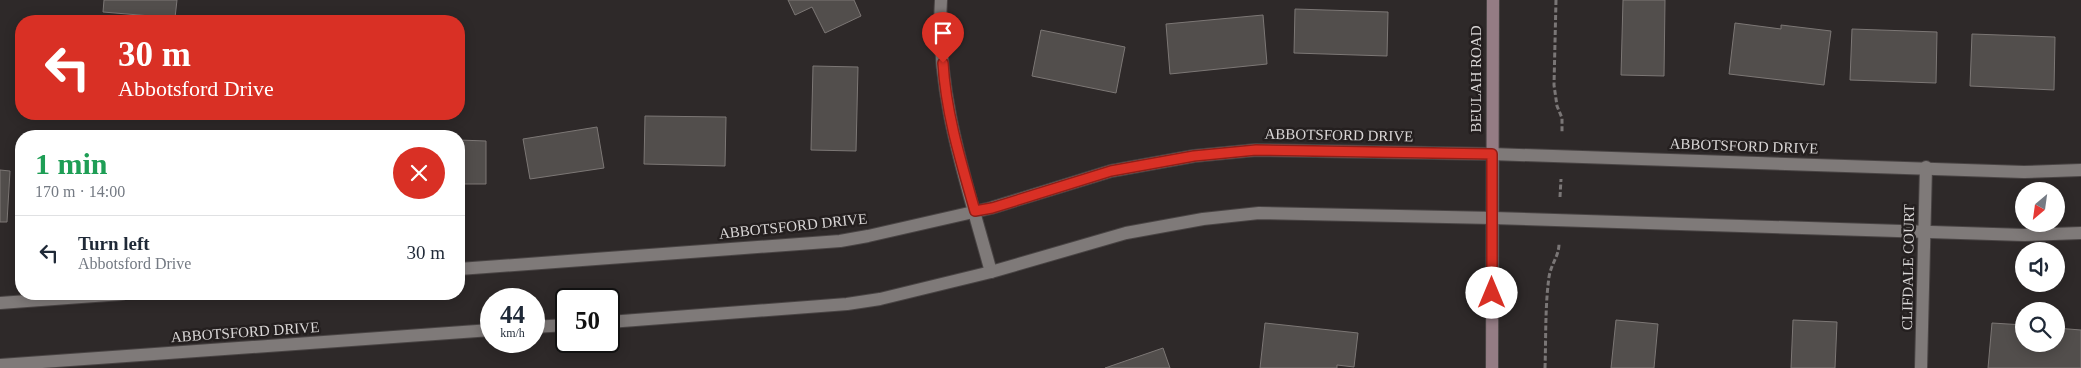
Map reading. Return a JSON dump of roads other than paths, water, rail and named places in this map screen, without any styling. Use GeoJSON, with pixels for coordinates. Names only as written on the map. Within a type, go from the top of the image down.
{"type":"FeatureCollection","features":[{"type":"Feature","properties":{"kind":"main road","name":"BEULAH ROAD"},"geometry":{"type":"LineString","coordinates":[[1492,0],[1492,368]]}},
{"type":"Feature","properties":{"kind":"street"},"geometry":{"type":"LineString","coordinates":[[941,0],[944,80],[956,145],[991,272]]}},
{"type":"Feature","properties":{"kind":"street","name":"ABBOTSFORD DRIVE"},"geometry":{"type":"LineString","coordinates":[[465,269],[840,241],[992,208],[1111,171],[1194,156],[1256,150],[1492,154],[1926,167],[2024,172],[2081,170]]}},
{"type":"Feature","properties":{"kind":"street","name":"CLIFDALE COURT"},"geometry":{"type":"LineString","coordinates":[[1921,368],[1926,233],[1926,167]]}},
{"type":"Feature","properties":{"kind":"street"},"geometry":{"type":"LineString","coordinates":[[620,321],[847,304],[880,299],[991,272],[1126,233],[1212,218],[1259,213],[1493,218],[1926,233],[2024,235],[2081,233]]}},
{"type":"Feature","properties":{"kind":"street"},"geometry":{"type":"LineString","coordinates":[[0,303],[41,300]]}},
{"type":"Feature","properties":{"kind":"street","name":"ABBOTSFORD DRIVE"},"geometry":{"type":"LineString","coordinates":[[0,365],[480,331]]}}]}
